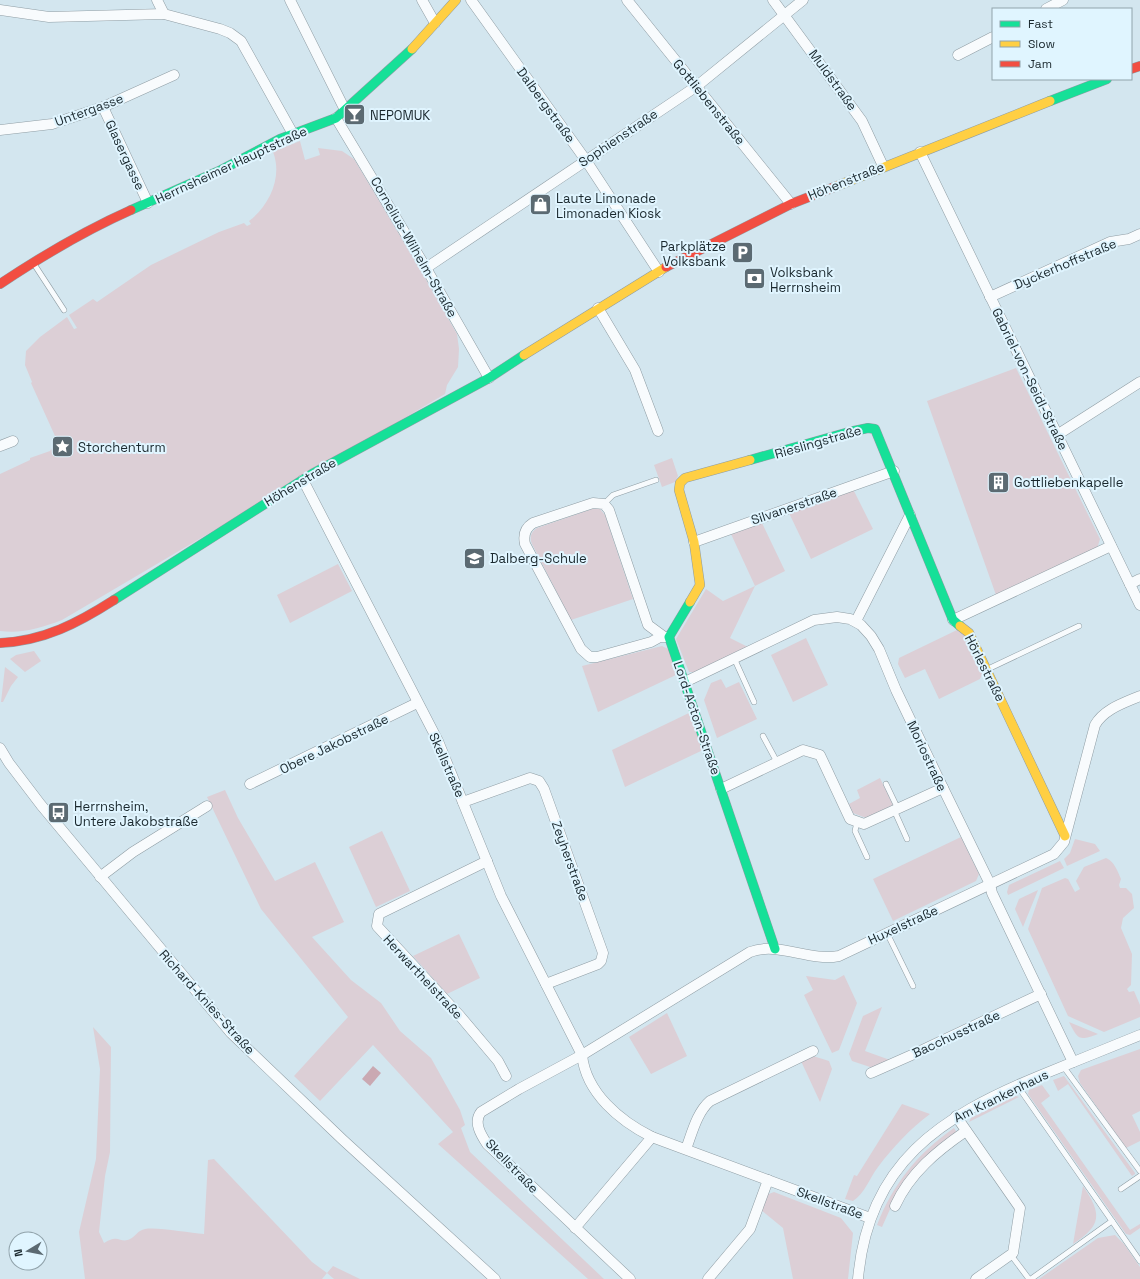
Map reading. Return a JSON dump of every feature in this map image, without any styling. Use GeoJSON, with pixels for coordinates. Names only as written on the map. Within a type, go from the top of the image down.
{"type":"FeatureCollection","features":[{"type":"Feature","properties":{"kind":"street"},"geometry":{"type":"LineString","coordinates":[[157,0],[164,14]]}},
{"type":"Feature","properties":{"kind":"street"},"geometry":{"type":"LineString","coordinates":[[290,0],[346,110]]}},
{"type":"Feature","properties":{"kind":"street"},"geometry":{"type":"LineString","coordinates":[[422,0],[435,23]]}},
{"type":"Feature","properties":{"kind":"street","name":"Herrnsheimer Hauptstraße"},"geometry":{"type":"LineString","coordinates":[[0,284],[33,262],[111,219],[220,170],[293,134],[336,118],[383,76],[456,0]]}},
{"type":"Feature","properties":{"kind":"street","name":"Dalbergstraße"},"geometry":{"type":"LineString","coordinates":[[471,0],[585,159],[659,272]]}},
{"type":"Feature","properties":{"kind":"street","name":"Gottliebenstraße"},"geometry":{"type":"LineString","coordinates":[[627,0],[791,204]]}},
{"type":"Feature","properties":{"kind":"street","name":"Muldstraße"},"geometry":{"type":"LineString","coordinates":[[773,0],[862,121],[883,166]]}},
{"type":"Feature","properties":{"kind":"street","name":"Sophienstraße"},"geometry":{"type":"LineString","coordinates":[[426,268],[585,159],[697,86],[803,0]]}},
{"type":"Feature","properties":{"kind":"street"},"geometry":{"type":"LineString","coordinates":[[1049,5],[1063,0]]}},
{"type":"Feature","properties":{"kind":"street"},"geometry":{"type":"LineString","coordinates":[[0,10],[49,17],[164,14],[230,33],[241,41],[293,134]]}},
{"type":"Feature","properties":{"kind":"street"},"geometry":{"type":"LineString","coordinates":[[958,55],[992,38]]}},
{"type":"Feature","properties":{"kind":"street","name":"Untergasse"},"geometry":{"type":"LineString","coordinates":[[0,130],[52,124],[103,107],[174,75]]}},
{"type":"Feature","properties":{"kind":"street","name":"Höhenstraße"},"geometry":{"type":"LineString","coordinates":[[0,643],[35,640],[70,627],[111,603],[303,480],[489,378],[598,308],[712,242],[791,204],[883,166],[1104,80]]}},
{"type":"Feature","properties":{"kind":"street","name":"Glasergasse"},"geometry":{"type":"LineString","coordinates":[[103,107],[148,203]]}},
{"type":"Feature","properties":{"kind":"street","name":"Cornelius-Wilhelm-Straße"},"geometry":{"type":"LineString","coordinates":[[336,118],[426,268],[489,378]]}},
{"type":"Feature","properties":{"kind":"street","name":"Gabriel-von-Seidl-Straße"},"geometry":{"type":"LineString","coordinates":[[920,152],[1140,605]]}},
{"type":"Feature","properties":{"kind":"street","name":"Dyckerhoffstraße"},"geometry":{"type":"LineString","coordinates":[[990,297],[1110,242],[1129,239],[1140,234]]}},
{"type":"Feature","properties":{"kind":"street"},"geometry":{"type":"LineString","coordinates":[[598,308],[635,370],[658,431]]}},
{"type":"Feature","properties":{"kind":"street"},"geometry":{"type":"LineString","coordinates":[[1057,435],[1140,382]]}},
{"type":"Feature","properties":{"kind":"street","name":"Rieslingstraße"},"geometry":{"type":"LineString","coordinates":[[694,542],[679,490],[680,483],[686,478],[872,428],[877,432],[894,471],[910,516],[953,620]]}},
{"type":"Feature","properties":{"kind":"street"},"geometry":{"type":"LineString","coordinates":[[0,446],[13,441]]}},
{"type":"Feature","properties":{"kind":"street","name":"Silvanerstraße"},"geometry":{"type":"LineString","coordinates":[[694,542],[894,471]]}},
{"type":"Feature","properties":{"kind":"street","name":"Skellstraße"},"geometry":{"type":"LineString","coordinates":[[303,480],[438,741],[501,896],[582,1055],[584,1068],[610,1108],[627,1124],[652,1137],[870,1218]]}},
{"type":"Feature","properties":{"kind":"street"},"geometry":{"type":"LineString","coordinates":[[666,637],[648,625],[609,510],[604,504],[593,503],[533,523],[525,531],[525,544],[581,649],[587,655],[597,657],[666,637],[700,585],[694,542]]}},
{"type":"Feature","properties":{"kind":"street"},"geometry":{"type":"LineString","coordinates":[[686,682],[814,620],[837,617],[856,621],[910,516]]}},
{"type":"Feature","properties":{"kind":"street"},"geometry":{"type":"LineString","coordinates":[[953,620],[1111,546]]}},
{"type":"Feature","properties":{"kind":"street"},"geometry":{"type":"LineString","coordinates":[[1130,584],[1140,579]]}},
{"type":"Feature","properties":{"kind":"street","name":"Hörlestraße"},"geometry":{"type":"LineString","coordinates":[[953,620],[969,633],[1065,836]]}},
{"type":"Feature","properties":{"kind":"street","name":"Moriostraße"},"geometry":{"type":"LineString","coordinates":[[856,621],[866,629],[876,643],[890,676],[990,884],[992,893],[1073,1062]]}},
{"type":"Feature","properties":{"kind":"street","name":"Lord-Acton-Straße"},"geometry":{"type":"LineString","coordinates":[[666,637],[686,682],[774,949]]}},
{"type":"Feature","properties":{"kind":"street","name":"Huxelstraße"},"geometry":{"type":"LineString","coordinates":[[582,1055],[750,952],[758,949],[774,949],[829,958],[839,956],[1054,854],[1061,848],[1065,836],[1098,719],[1108,711],[1140,696]]}},
{"type":"Feature","properties":{"kind":"street","name":"Obere Jakobstraße"},"geometry":{"type":"LineString","coordinates":[[250,784],[418,703]]}},
{"type":"Feature","properties":{"kind":"street","name":"Richard-Knies-Straße"},"geometry":{"type":"LineString","coordinates":[[0,748],[9,763],[41,805],[236,1038],[343,1140],[495,1279]]}},
{"type":"Feature","properties":{"kind":"street"},"geometry":{"type":"LineString","coordinates":[[721,789],[803,750],[820,755],[850,819],[864,824],[943,788]]}},
{"type":"Feature","properties":{"kind":"street","name":"Zeyherstraße"},"geometry":{"type":"LineString","coordinates":[[463,802],[530,778],[539,782],[544,789],[603,953],[601,961],[598,964],[546,984]]}},
{"type":"Feature","properties":{"kind":"street"},"geometry":{"type":"LineString","coordinates":[[100,877],[133,852],[207,806]]}},
{"type":"Feature","properties":{"kind":"street","name":"Herwarthelstraße"},"geometry":{"type":"LineString","coordinates":[[487,861],[379,914],[377,926],[460,1016],[498,1061],[506,1076]]}},
{"type":"Feature","properties":{"kind":"street","name":"Bacchusstraße"},"geometry":{"type":"LineString","coordinates":[[871,1073],[1041,994]]}},
{"type":"Feature","properties":{"kind":"street","name":"Am Krankenhaus"},"geometry":{"type":"LineString","coordinates":[[858,1279],[861,1251],[870,1218],[883,1189],[902,1163],[926,1139],[956,1116],[1017,1085],[1140,1035]]}},
{"type":"Feature","properties":{"kind":"street"},"geometry":{"type":"LineString","coordinates":[[686,1149],[704,1106],[710,1101],[813,1051]]}},
{"type":"Feature","properties":{"kind":"street","name":"Skellstraße"},"geometry":{"type":"LineString","coordinates":[[582,1055],[519,1089],[481,1112],[477,1121],[485,1141],[490,1148],[630,1279]]}},
{"type":"Feature","properties":{"kind":"street"},"geometry":{"type":"LineString","coordinates":[[956,1116],[1020,1208],[1013,1253],[976,1279]]}},
{"type":"Feature","properties":{"kind":"street"},"geometry":{"type":"LineString","coordinates":[[895,1206],[906,1187],[925,1163],[947,1144],[966,1131]]}},
{"type":"Feature","properties":{"kind":"street"},"geometry":{"type":"LineString","coordinates":[[575,1228],[652,1137]]}},
{"type":"Feature","properties":{"kind":"street"},"geometry":{"type":"LineString","coordinates":[[708,1279],[750,1228],[768,1180]]}},
{"type":"Feature","properties":{"kind":"lane"},"geometry":{"type":"LineString","coordinates":[[33,262],[64,310]]}},
{"type":"Feature","properties":{"kind":"lane"},"geometry":{"type":"LineString","coordinates":[[604,504],[612,495],[656,480]]}},
{"type":"Feature","properties":{"kind":"lane"},"geometry":{"type":"LineString","coordinates":[[987,670],[1080,626]]}},
{"type":"Feature","properties":{"kind":"lane"},"geometry":{"type":"LineString","coordinates":[[734,658],[754,702]]}},
{"type":"Feature","properties":{"kind":"lane"},"geometry":{"type":"LineString","coordinates":[[763,736],[777,762]]}},
{"type":"Feature","properties":{"kind":"lane"},"geometry":{"type":"LineString","coordinates":[[886,784],[907,839]]}},
{"type":"Feature","properties":{"kind":"lane"},"geometry":{"type":"LineString","coordinates":[[857,822],[855,831],[866,857]]}},
{"type":"Feature","properties":{"kind":"lane"},"geometry":{"type":"LineString","coordinates":[[887,933],[913,986]]}},
{"type":"Feature","properties":{"kind":"lane"},"geometry":{"type":"LineString","coordinates":[[1063,1066],[1140,1171]]}},
{"type":"Feature","properties":{"kind":"lane"},"geometry":{"type":"LineString","coordinates":[[1017,1085],[1140,1261]]}},
{"type":"Feature","properties":{"kind":"lane"},"geometry":{"type":"LineString","coordinates":[[1121,1189],[1140,1176]]}},
{"type":"Feature","properties":{"kind":"lane"},"geometry":{"type":"LineString","coordinates":[[1011,1255],[1030,1279],[1112,1221]]}},
{"type":"Feature","properties":{"kind":"shaded area"},"geometry":{"type":"Polygon","coordinates":[[[300,141],[305,160],[320,155],[318,148],[342,151],[354,159],[420,269],[457,334],[459,349],[458,367],[447,385],[445,394],[62,620],[31,630],[16,632],[0,631],[0,474],[30,460],[30,458],[50,451],[59,438],[55,436],[31,383],[32,382],[25,365],[26,351],[40,337],[67,317],[74,329],[77,328],[69,315],[93,299],[97,302],[151,265],[219,232],[244,223],[247,226],[251,224],[249,221],[263,207],[275,181],[276,162],[273,152],[300,141]]]}},
{"type":"Feature","properties":{"kind":"shaded area"},"geometry":{"type":"Polygon","coordinates":[[[1016,368],[1100,539],[1097,549],[996,595],[927,401],[1016,368]]]}},
{"type":"Feature","properties":{"kind":"shaded area"},"geometry":{"type":"Polygon","coordinates":[[[672,458],[678,476],[675,482],[662,487],[654,465],[672,458]]]}},
{"type":"Feature","properties":{"kind":"shaded area"},"geometry":{"type":"Polygon","coordinates":[[[853,489],[873,529],[811,559],[789,513],[853,489]]]}},
{"type":"Feature","properties":{"kind":"shaded area"},"geometry":{"type":"Polygon","coordinates":[[[592,509],[600,509],[605,515],[633,599],[571,620],[532,544],[531,537],[533,531],[537,528],[592,509]]]}},
{"type":"Feature","properties":{"kind":"shaded area"},"geometry":{"type":"Polygon","coordinates":[[[762,523],[785,571],[755,586],[731,534],[762,523]]]}},
{"type":"Feature","properties":{"kind":"shaded area"},"geometry":{"type":"Polygon","coordinates":[[[338,564],[352,591],[290,623],[277,595],[338,564]]]}},
{"type":"Feature","properties":{"kind":"shaded area"},"geometry":{"type":"Polygon","coordinates":[[[755,586],[730,638],[748,647],[695,672],[689,672],[676,639],[706,589],[723,601],[755,586]]]}},
{"type":"Feature","properties":{"kind":"shaded area"},"geometry":{"type":"Polygon","coordinates":[[[957,630],[964,633],[983,672],[980,679],[939,699],[925,669],[905,678],[898,664],[899,658],[957,630]]]}},
{"type":"Feature","properties":{"kind":"shaded area"},"geometry":{"type":"Polygon","coordinates":[[[806,638],[828,685],[793,702],[771,655],[806,638]]]}},
{"type":"Feature","properties":{"kind":"shaded area"},"geometry":{"type":"Polygon","coordinates":[[[662,646],[670,650],[678,674],[598,712],[582,666],[662,646]]]}},
{"type":"Feature","properties":{"kind":"shaded area"},"geometry":{"type":"Polygon","coordinates":[[[34,651],[41,661],[25,672],[10,659],[16,655],[34,651]]]}},
{"type":"Feature","properties":{"kind":"shaded area"},"geometry":{"type":"Polygon","coordinates":[[[5,667],[18,677],[11,686],[3,702],[1,702],[5,667]]]}},
{"type":"Feature","properties":{"kind":"shaded area"},"geometry":{"type":"Polygon","coordinates":[[[721,679],[726,688],[739,682],[757,719],[717,738],[704,700],[711,683],[721,679]]]}},
{"type":"Feature","properties":{"kind":"shaded area"},"geometry":{"type":"Polygon","coordinates":[[[691,712],[703,750],[625,787],[612,750],[691,712]]]}},
{"type":"Feature","properties":{"kind":"shaded area"},"geometry":{"type":"Polygon","coordinates":[[[880,778],[893,805],[866,818],[853,813],[849,804],[860,798],[857,790],[880,778]]]}},
{"type":"Feature","properties":{"kind":"shaded area"},"geometry":{"type":"Polygon","coordinates":[[[225,790],[238,818],[275,881],[315,862],[344,922],[312,937],[351,980],[381,1003],[400,1031],[431,1058],[460,1110],[465,1125],[461,1128],[470,1152],[604,1279],[588,1279],[438,1144],[453,1132],[373,1045],[320,1101],[294,1076],[348,1017],[261,909],[207,797],[225,790]]]}},
{"type":"Feature","properties":{"kind":"shaded area"},"geometry":{"type":"Polygon","coordinates":[[[382,831],[410,891],[376,907],[349,847],[382,831]]]}},
{"type":"Feature","properties":{"kind":"shaded area"},"geometry":{"type":"Polygon","coordinates":[[[961,837],[979,874],[976,881],[893,921],[873,879],[961,837]]]}},
{"type":"Feature","properties":{"kind":"shaded area"},"geometry":{"type":"Polygon","coordinates":[[[1075,839],[1095,844],[1100,851],[1067,866],[1064,859],[1070,853],[1075,839]]]}},
{"type":"Feature","properties":{"kind":"shaded area"},"geometry":{"type":"Polygon","coordinates":[[[1106,858],[1109,859],[1119,873],[1121,879],[1119,885],[1120,888],[1126,888],[1132,894],[1134,908],[1123,918],[1121,928],[1132,954],[1131,985],[1127,989],[1129,992],[1134,991],[1140,1005],[1140,1017],[1104,1032],[1068,1016],[1028,929],[1042,888],[1065,878],[1068,879],[1075,892],[1080,889],[1076,881],[1084,867],[1106,858]]]}},
{"type":"Feature","properties":{"kind":"shaded area"},"geometry":{"type":"Polygon","coordinates":[[[1060,861],[1064,868],[1008,895],[1007,892],[1009,885],[1060,861]]]}},
{"type":"Feature","properties":{"kind":"shaded area"},"geometry":{"type":"Polygon","coordinates":[[[1038,890],[1023,927],[1015,909],[1019,899],[1038,890]]]}},
{"type":"Feature","properties":{"kind":"shaded area"},"geometry":{"type":"Polygon","coordinates":[[[459,934],[480,978],[447,994],[413,956],[459,934]]]}},
{"type":"Feature","properties":{"kind":"shaded area"},"geometry":{"type":"Polygon","coordinates":[[[844,975],[857,1003],[839,1050],[832,1053],[804,995],[813,990],[806,976],[835,980],[844,975]]]}},
{"type":"Feature","properties":{"kind":"shaded area"},"geometry":{"type":"Polygon","coordinates":[[[882,1007],[865,1051],[890,1060],[873,1068],[852,1061],[849,1054],[863,1016],[882,1007]]]}},
{"type":"Feature","properties":{"kind":"shaded area"},"geometry":{"type":"Polygon","coordinates":[[[667,1013],[687,1056],[651,1074],[629,1037],[667,1013]]]}},
{"type":"Feature","properties":{"kind":"shaded area"},"geometry":{"type":"Polygon","coordinates":[[[1069,1022],[1098,1034],[1087,1038],[1077,1036],[1069,1022]]]}},
{"type":"Feature","properties":{"kind":"shaded area"},"geometry":{"type":"Polygon","coordinates":[[[93,1027],[111,1047],[110,1152],[105,1176],[99,1232],[104,1243],[113,1239],[127,1240],[145,1229],[165,1229],[204,1234],[208,1160],[214,1159],[312,1262],[327,1273],[322,1279],[85,1279],[79,1232],[96,1159],[100,1069],[93,1027]]]}},
{"type":"Feature","properties":{"kind":"shaded area"},"geometry":{"type":"Polygon","coordinates":[[[1140,1049],[1140,1111],[1132,1115],[1140,1132],[1140,1141],[1126,1148],[1080,1083],[1078,1076],[1081,1070],[1140,1049]]]}},
{"type":"Feature","properties":{"kind":"shaded area"},"geometry":{"type":"Polygon","coordinates":[[[813,1056],[829,1061],[832,1069],[820,1102],[801,1061],[813,1056]]]}},
{"type":"Feature","properties":{"kind":"shaded area"},"geometry":{"type":"Polygon","coordinates":[[[373,1066],[381,1073],[370,1086],[362,1079],[373,1066]]]}},
{"type":"Feature","properties":{"kind":"shaded area"},"geometry":{"type":"Polygon","coordinates":[[[1064,1076],[1135,1174],[1132,1176],[1068,1084],[1058,1091],[1053,1080],[1064,1076]]]}},
{"type":"Feature","properties":{"kind":"shaded area"},"geometry":{"type":"Polygon","coordinates":[[[1042,1085],[1050,1096],[1041,1103],[1130,1230],[1140,1224],[1140,1228],[1130,1235],[1126,1234],[1028,1094],[1029,1090],[1042,1085]]]}},
{"type":"Feature","properties":{"kind":"shaded area"},"geometry":{"type":"Polygon","coordinates":[[[1016,1096],[1019,1097],[969,1122],[971,1118],[1016,1096]]]}},
{"type":"Feature","properties":{"kind":"shaded area"},"geometry":{"type":"Polygon","coordinates":[[[902,1104],[930,1114],[909,1132],[890,1152],[857,1198],[853,1201],[845,1199],[854,1175],[857,1176],[902,1104]]]}},
{"type":"Feature","properties":{"kind":"shaded area"},"geometry":{"type":"Polygon","coordinates":[[[954,1128],[957,1133],[895,1198],[882,1227],[877,1225],[883,1210],[908,1170],[929,1148],[954,1128]]]}},
{"type":"Feature","properties":{"kind":"shaded area"},"geometry":{"type":"Polygon","coordinates":[[[1083,1186],[1094,1204],[1096,1218],[1094,1225],[1089,1231],[1073,1244],[1083,1186]]]}},
{"type":"Feature","properties":{"kind":"shaded area"},"geometry":{"type":"Polygon","coordinates":[[[774,1192],[841,1218],[853,1233],[848,1279],[793,1279],[783,1228],[761,1210],[766,1195],[774,1192]]]}},
{"type":"Feature","properties":{"kind":"shaded area"},"geometry":{"type":"Polygon","coordinates":[[[1115,1235],[1124,1244],[1140,1267],[1140,1279],[1039,1279],[1098,1238],[1115,1235]]]}},
{"type":"Feature","properties":{"kind":"shaded area"},"geometry":{"type":"Polygon","coordinates":[[[333,1266],[360,1279],[334,1279],[327,1273],[333,1266]]]}},
{"type":"Feature","properties":{"kind":"traffic: fast"},"geometry":{"type":"LineString","coordinates":[[131,210],[221,170],[280,139],[336,118],[412,49]]}},
{"type":"Feature","properties":{"kind":"traffic: fast"},"geometry":{"type":"LineString","coordinates":[[1050,101],[1104,80]]}},
{"type":"Feature","properties":{"kind":"traffic: fast"},"geometry":{"type":"LineString","coordinates":[[114,600],[312,474],[489,378],[524,355]]}},
{"type":"Feature","properties":{"kind":"traffic: fast"},"geometry":{"type":"LineString","coordinates":[[750,460],[849,432],[868,428],[875,429],[953,620],[960,626]]}},
{"type":"Feature","properties":{"kind":"traffic: fast"},"geometry":{"type":"LineString","coordinates":[[690,602],[669,637],[775,949]]}},
{"type":"Feature","properties":{"kind":"traffic: slow"},"geometry":{"type":"LineString","coordinates":[[412,49],[456,0]]}},
{"type":"Feature","properties":{"kind":"traffic: slow"},"geometry":{"type":"LineString","coordinates":[[837,186],[1050,101]]}},
{"type":"Feature","properties":{"kind":"traffic: slow"},"geometry":{"type":"LineString","coordinates":[[524,355],[666,267]]}},
{"type":"Feature","properties":{"kind":"traffic: slow"},"geometry":{"type":"LineString","coordinates":[[690,602],[700,585],[694,542],[679,490],[680,483],[685,478],[750,460]]}},
{"type":"Feature","properties":{"kind":"traffic: slow"},"geometry":{"type":"LineString","coordinates":[[960,626],[969,633],[1065,836]]}},
{"type":"Feature","properties":{"kind":"traffic: jam"},"geometry":{"type":"LineString","coordinates":[[1132,69],[1140,66]]}},
{"type":"Feature","properties":{"kind":"traffic: jam"},"geometry":{"type":"LineString","coordinates":[[666,267],[791,204],[837,186]]}},
{"type":"Feature","properties":{"kind":"traffic: jam"},"geometry":{"type":"LineString","coordinates":[[0,284],[64,244],[131,210]]}},
{"type":"Feature","properties":{"kind":"traffic: jam"},"geometry":{"type":"LineString","coordinates":[[0,643],[16,642],[46,635],[74,623],[114,600]]}},
{"type":"Feature","properties":{"kind":"place","name":"NEPOMUK"},"geometry":{"type":"Point","coordinates":[355,115]}},
{"type":"Feature","properties":{"kind":"place","name":"Laute Limonade Limonaden Kiosk"},"geometry":{"type":"Point","coordinates":[540,205]}},
{"type":"Feature","properties":{"kind":"place","name":"Parkplätze Volksbank"},"geometry":{"type":"Point","coordinates":[742,253]}},
{"type":"Feature","properties":{"kind":"place","name":"Volksbank Herrnsheim"},"geometry":{"type":"Point","coordinates":[754,279]}},
{"type":"Feature","properties":{"kind":"place","name":"Storchenturm"},"geometry":{"type":"Point","coordinates":[62,447]}},
{"type":"Feature","properties":{"kind":"place","name":"Gottliebenkapelle"},"geometry":{"type":"Point","coordinates":[998,482]}},
{"type":"Feature","properties":{"kind":"place","name":"Dalberg-Schule"},"geometry":{"type":"Point","coordinates":[474,558]}},
{"type":"Feature","properties":{"kind":"place","name":"Herrnsheim, Untere Jakobstraße"},"geometry":{"type":"Point","coordinates":[58,813]}}]}
